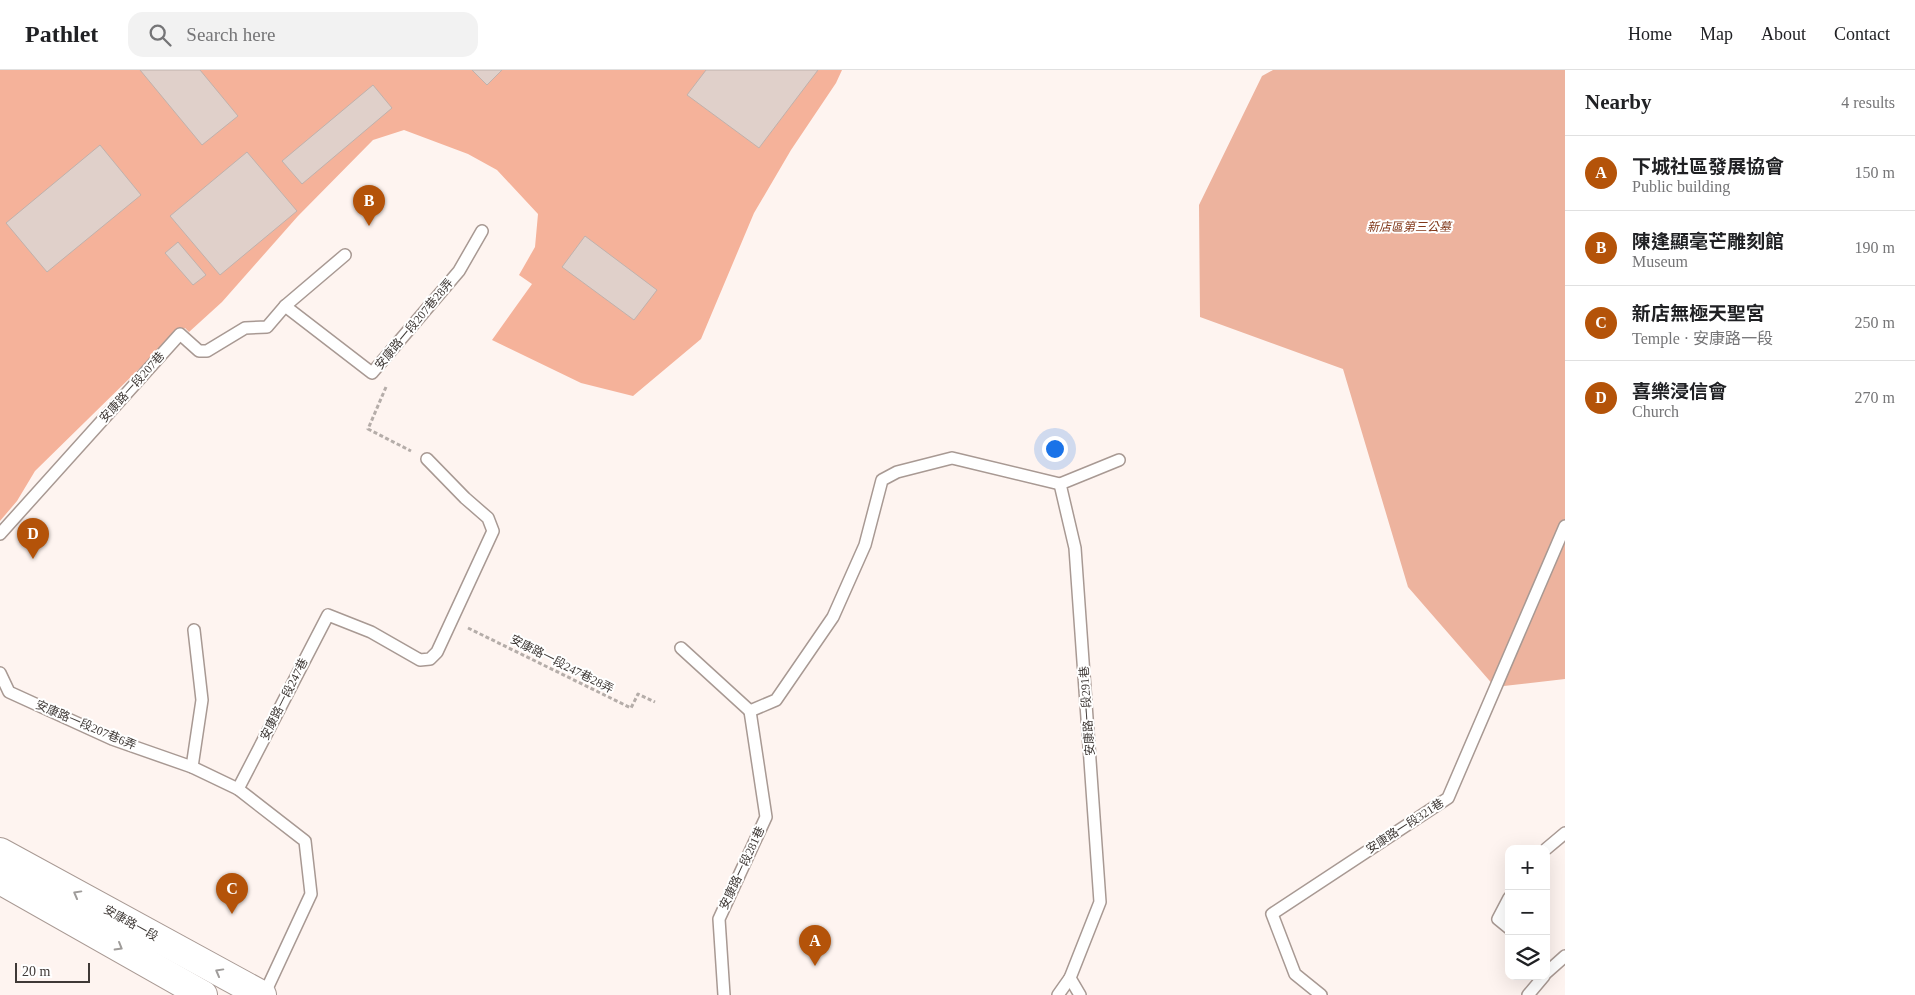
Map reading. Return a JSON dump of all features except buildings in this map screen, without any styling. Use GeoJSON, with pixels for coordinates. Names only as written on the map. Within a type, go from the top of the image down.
{"type":"FeatureCollection","features":[{"type":"Feature","properties":{"kind":"main road","name":"安康路一段"},"geometry":{"type":"LineString","coordinates":[[0,852],[263,995]]}},
{"type":"Feature","properties":{"kind":"main road"},"geometry":{"type":"LineString","coordinates":[[0,880],[203,995]]}},
{"type":"Feature","properties":{"kind":"lane","name":"安康路一段207巷28弄"},"geometry":{"type":"LineString","coordinates":[[285,306],[372,373],[459,271],[482,231]]}},
{"type":"Feature","properties":{"kind":"lane"},"geometry":{"type":"LineString","coordinates":[[285,306],[345,255]]}},
{"type":"Feature","properties":{"kind":"lane","name":"安康路一段207巷"},"geometry":{"type":"LineString","coordinates":[[0,534],[180,334],[199,351],[207,351],[245,328],[267,327],[285,306]]}},
{"type":"Feature","properties":{"kind":"lane"},"geometry":{"type":"LineString","coordinates":[[681,648],[750,711],[776,700],[833,617],[865,545],[882,480],[897,472],[952,458],[1060,484],[1119,460]]}},
{"type":"Feature","properties":{"kind":"lane","name":"安康路一段247巷"},"geometry":{"type":"LineString","coordinates":[[238,788],[328,615],[371,632],[420,660],[430,659],[437,652],[493,531],[488,518],[465,498],[427,459]]}},
{"type":"Feature","properties":{"kind":"lane","name":"安康路一段291巷"},"geometry":{"type":"LineString","coordinates":[[1058,995],[1070,978],[1100,902],[1075,548],[1060,484]]}},
{"type":"Feature","properties":{"kind":"lane","name":"安康路一段321巷"},"geometry":{"type":"LineString","coordinates":[[1321,995],[1295,974],[1272,914],[1448,798],[1565,526]]}},
{"type":"Feature","properties":{"kind":"lane"},"geometry":{"type":"LineString","coordinates":[[192,767],[202,700],[194,630]]}},
{"type":"Feature","properties":{"kind":"lane","name":"安康路一段207巷6弄"},"geometry":{"type":"LineString","coordinates":[[0,673],[9,692],[112,739],[192,767],[238,788]]}},
{"type":"Feature","properties":{"kind":"lane","name":"安康路一段281巷"},"geometry":{"type":"LineString","coordinates":[[724,995],[718,919],[766,817],[750,711]]}},
{"type":"Feature","properties":{"kind":"lane"},"geometry":{"type":"LineString","coordinates":[[238,788],[305,840],[311,894],[263,995]]}},
{"type":"Feature","properties":{"kind":"lane"},"geometry":{"type":"LineString","coordinates":[[1550,846],[1565,833]]}},
{"type":"Feature","properties":{"kind":"lane"},"geometry":{"type":"LineString","coordinates":[[1505,906],[1498,919],[1505,925]]}},
{"type":"Feature","properties":{"kind":"lane"},"geometry":{"type":"LineString","coordinates":[[1550,968],[1565,956]]}},
{"type":"Feature","properties":{"kind":"lane"},"geometry":{"type":"LineString","coordinates":[[1070,978],[1080,995]]}},
{"type":"Feature","properties":{"kind":"lane"},"geometry":{"type":"LineString","coordinates":[[1528,995],[1539,980]]}},
{"type":"Feature","properties":{"kind":"path"},"geometry":{"type":"LineString","coordinates":[[372,373],[387,384],[368,429],[427,459]]}},
{"type":"Feature","properties":{"kind":"path","name":"安康路一段247巷28弄"},"geometry":{"type":"LineString","coordinates":[[452,621],[631,708],[638,694],[655,702]]}},
{"type":"Feature","properties":{"kind":"green space","name":"新店區第三公墓"},"geometry":{"type":"Polygon","coordinates":[[[1273,70],[1565,70],[1565,679],[1495,687],[1408,587],[1343,369],[1200,317],[1199,205],[1262,76],[1273,70]]]}},
{"type":"Feature","properties":{"kind":"shaded area"},"geometry":{"type":"Polygon","coordinates":[[[0,70],[842,70],[836,83],[791,150],[754,213],[701,339],[633,396],[581,383],[492,340],[532,284],[519,275],[535,247],[538,214],[497,170],[468,154],[404,130],[373,140],[298,216],[222,302],[189,332],[185,328],[137,371],[35,471],[17,501],[0,521],[0,70]]]}},
{"type":"Feature","properties":{"kind":"place","name":"陳逢顯毫芒雕刻館"},"geometry":{"type":"Point","coordinates":[369,226]}},
{"type":"Feature","properties":{"kind":"place","name":"喜樂浸信會"},"geometry":{"type":"Point","coordinates":[33,559]}},
{"type":"Feature","properties":{"kind":"place","name":"新店無極天聖宮"},"geometry":{"type":"Point","coordinates":[232,914]}},
{"type":"Feature","properties":{"kind":"place","name":"下城社區發展協會"},"geometry":{"type":"Point","coordinates":[815,966]}}]}
